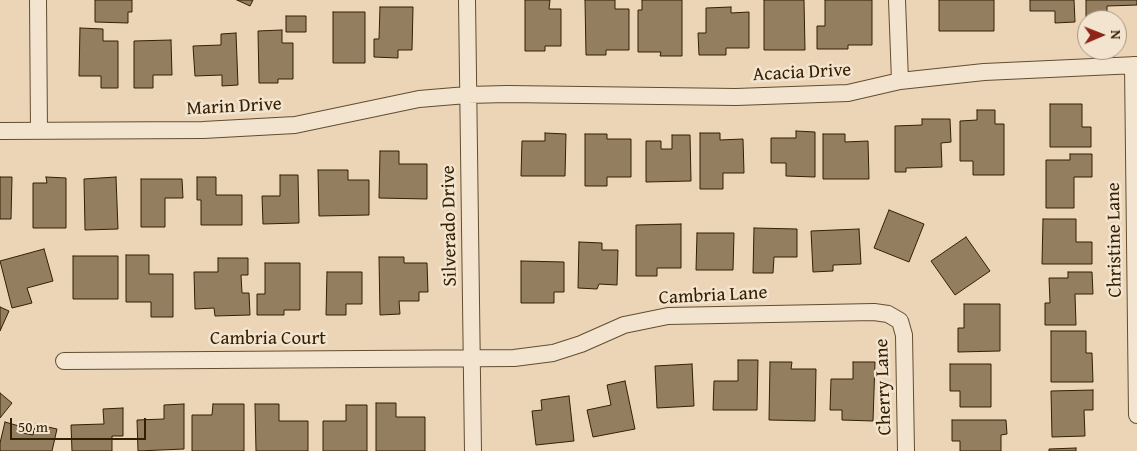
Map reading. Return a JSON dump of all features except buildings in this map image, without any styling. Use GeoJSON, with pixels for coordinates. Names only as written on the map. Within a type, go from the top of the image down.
{"type":"FeatureCollection","features":[{"type":"Feature","properties":{"kind":"street"},"geometry":{"type":"LineString","coordinates":[[38,0],[39,131]]}},
{"type":"Feature","properties":{"kind":"street","name":"Silverado Drive"},"geometry":{"type":"LineString","coordinates":[[467,0],[473,451]]}},
{"type":"Feature","properties":{"kind":"street"},"geometry":{"type":"LineString","coordinates":[[897,0],[900,81]]}},
{"type":"Feature","properties":{"kind":"street","name":"Acacia Drive"},"geometry":{"type":"LineString","coordinates":[[467,96],[517,94],[736,97],[848,93],[900,81],[984,72],[1135,65]]}},
{"type":"Feature","properties":{"kind":"street","name":"Christine Lane"},"geometry":{"type":"LineString","coordinates":[[1135,65],[1137,415]]}},
{"type":"Feature","properties":{"kind":"street","name":"Marin Drive"},"geometry":{"type":"LineString","coordinates":[[0,131],[203,130],[295,125],[419,99],[467,96]]}},
{"type":"Feature","properties":{"kind":"street","name":"Cambria Lane"},"geometry":{"type":"LineString","coordinates":[[472,357],[514,358],[553,353],[581,344],[624,325],[668,316],[874,312],[888,314],[900,321]]}},
{"type":"Feature","properties":{"kind":"street","name":"Cherry Lane"},"geometry":{"type":"LineString","coordinates":[[900,321],[904,334],[905,351],[906,451]]}},
{"type":"Feature","properties":{"kind":"street","name":"Cambria Court"},"geometry":{"type":"LineString","coordinates":[[64,361],[472,357]]}}]}
